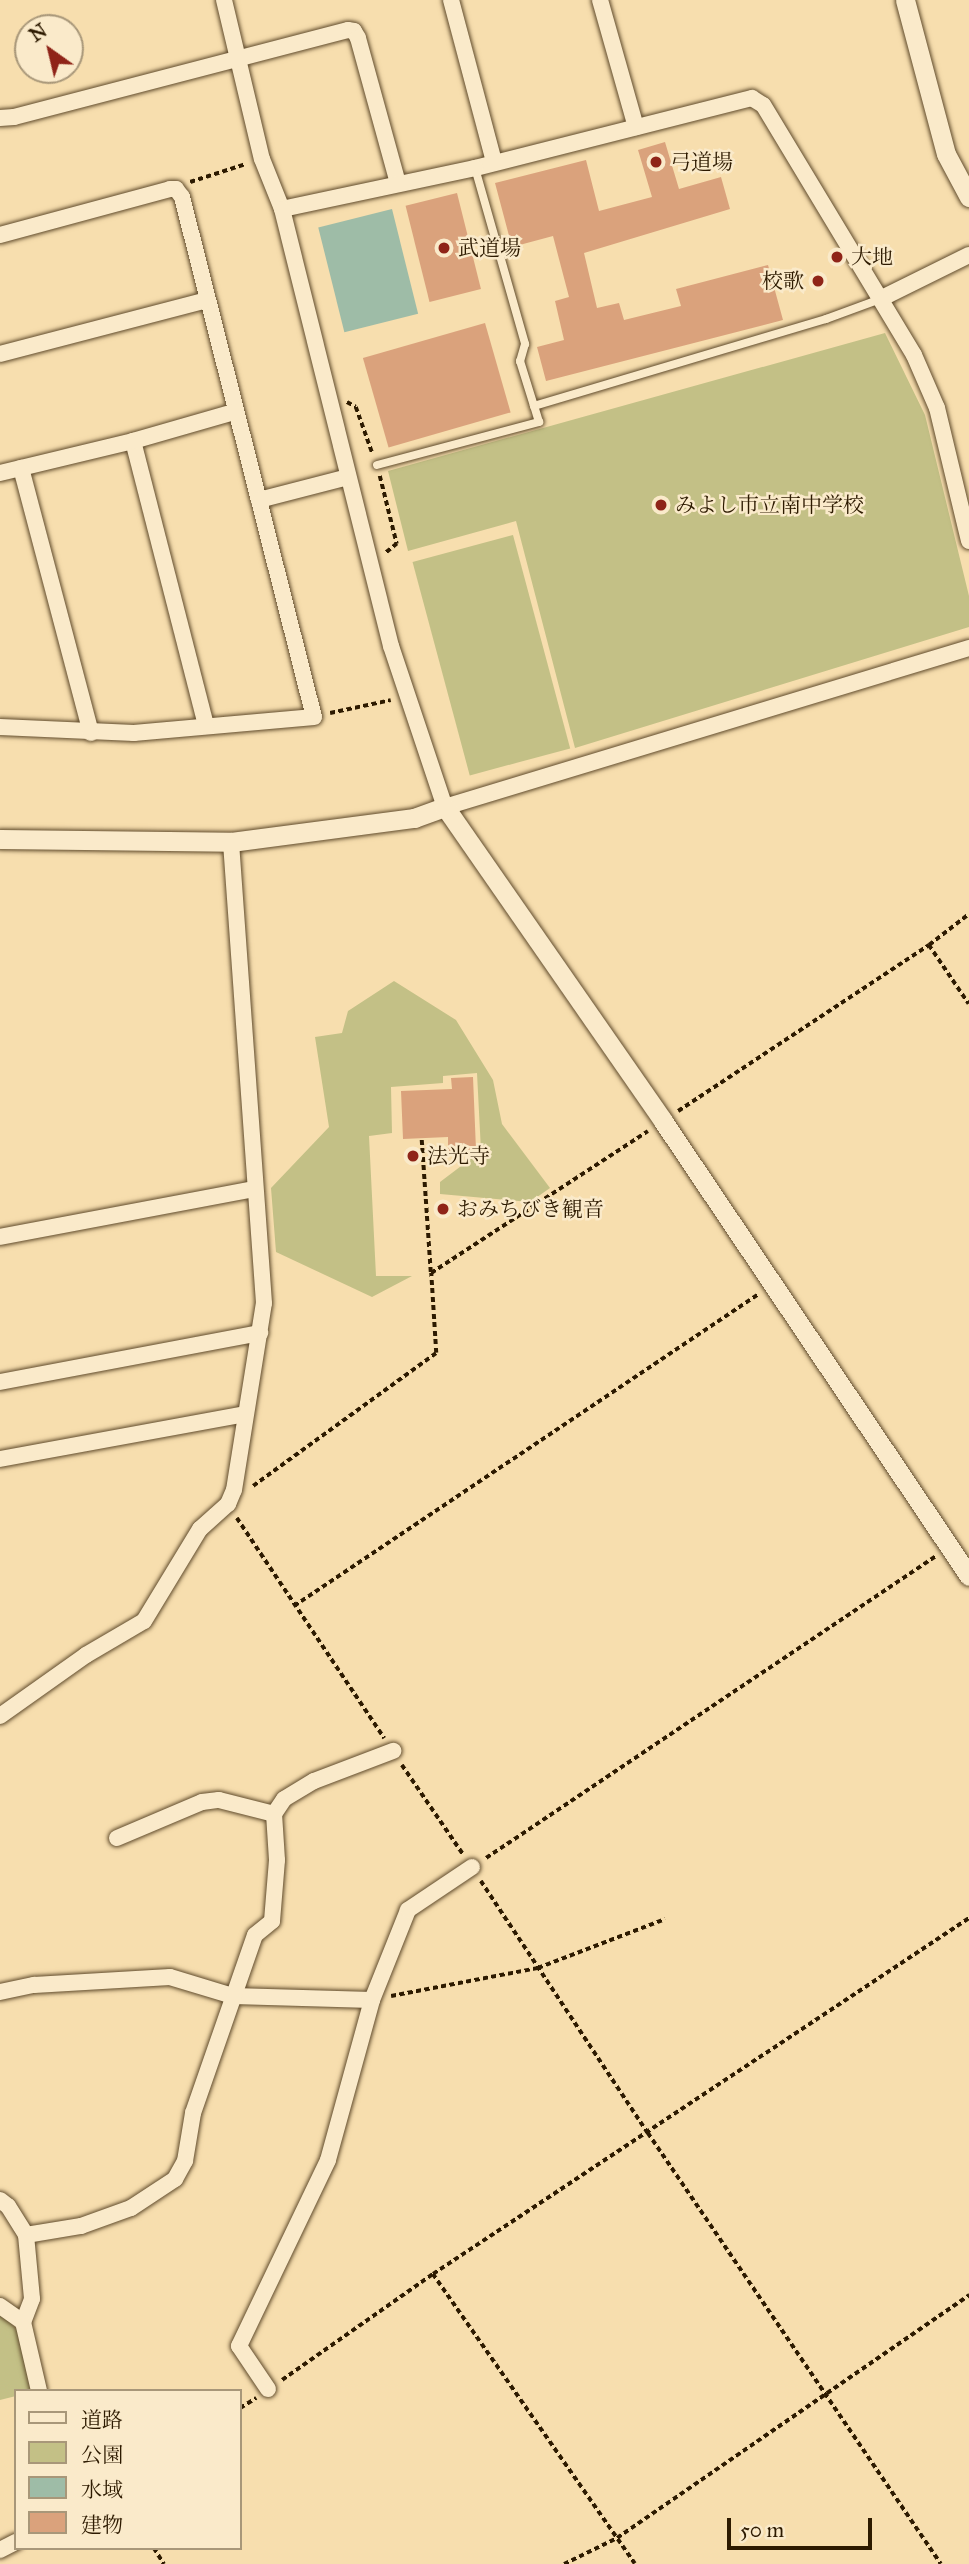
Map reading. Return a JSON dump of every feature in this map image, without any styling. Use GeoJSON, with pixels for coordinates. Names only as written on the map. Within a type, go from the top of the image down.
{"type":"FeatureCollection","features":[{"type":"Feature","properties":{"kind":"street"},"geometry":{"type":"LineString","coordinates":[[224,0],[262,159],[282,209],[406,697],[445,807],[663,1121],[969,1576]]}},
{"type":"Feature","properties":{"kind":"street"},"geometry":{"type":"LineString","coordinates":[[451,0],[494,162]]}},
{"type":"Feature","properties":{"kind":"street"},"geometry":{"type":"LineString","coordinates":[[600,0],[636,127]]}},
{"type":"Feature","properties":{"kind":"street"},"geometry":{"type":"LineString","coordinates":[[905,0],[946,155],[969,197]]}},
{"type":"Feature","properties":{"kind":"street"},"geometry":{"type":"LineString","coordinates":[[0,118],[13,117],[348,30],[354,32],[398,183]]}},
{"type":"Feature","properties":{"kind":"street"},"geometry":{"type":"LineString","coordinates":[[282,209],[475,168],[752,98],[764,105],[914,355],[937,408],[969,541]]}},
{"type":"Feature","properties":{"kind":"street"},"geometry":{"type":"LineString","coordinates":[[0,235],[176,189],[182,197],[234,412],[314,717],[91,733],[0,727]]}},
{"type":"Feature","properties":{"kind":"street"},"geometry":{"type":"LineString","coordinates":[[882,298],[969,255]]}},
{"type":"Feature","properties":{"kind":"street"},"geometry":{"type":"LineString","coordinates":[[0,354],[207,300]]}},
{"type":"Feature","properties":{"kind":"street"},"geometry":{"type":"LineString","coordinates":[[0,473],[132,441],[234,412]]}},
{"type":"Feature","properties":{"kind":"street"},"geometry":{"type":"LineString","coordinates":[[132,441],[206,726]]}},
{"type":"Feature","properties":{"kind":"street"},"geometry":{"type":"LineString","coordinates":[[21,468],[91,733]]}},
{"type":"Feature","properties":{"kind":"street"},"geometry":{"type":"LineString","coordinates":[[259,500],[348,477]]}},
{"type":"Feature","properties":{"kind":"street"},"geometry":{"type":"LineString","coordinates":[[0,839],[231,842],[414,818],[969,648]]}},
{"type":"Feature","properties":{"kind":"street"},"geometry":{"type":"LineString","coordinates":[[0,1716],[86,1655],[144,1620],[200,1529],[228,1504],[234,1490],[264,1303],[231,842]]}},
{"type":"Feature","properties":{"kind":"street"},"geometry":{"type":"LineString","coordinates":[[0,1237],[254,1189]]}},
{"type":"Feature","properties":{"kind":"street"},"geometry":{"type":"LineString","coordinates":[[0,1382],[260,1334]]}},
{"type":"Feature","properties":{"kind":"street"},"geometry":{"type":"LineString","coordinates":[[0,1459],[245,1414]]}},
{"type":"Feature","properties":{"kind":"street"},"geometry":{"type":"LineString","coordinates":[[26,2235],[81,2226],[131,2208],[175,2179],[185,2161],[193,2113],[255,1936],[272,1921],[277,1860],[274,1814],[284,1799],[314,1781],[393,1751]]}},
{"type":"Feature","properties":{"kind":"street"},"geometry":{"type":"LineString","coordinates":[[117,1838],[202,1802],[219,1800],[274,1814]]}},
{"type":"Feature","properties":{"kind":"street"},"geometry":{"type":"LineString","coordinates":[[268,2389],[239,2346],[328,2160],[372,2000],[408,1910],[472,1867]]}},
{"type":"Feature","properties":{"kind":"street"},"geometry":{"type":"LineString","coordinates":[[0,1992],[33,1985],[170,1977],[233,1996],[372,2000]]}},
{"type":"Feature","properties":{"kind":"street"},"geometry":{"type":"LineString","coordinates":[[0,2200],[8,2206],[26,2235],[32,2299],[23,2322],[39,2389]]}},
{"type":"Feature","properties":{"kind":"street"},"geometry":{"type":"LineString","coordinates":[[0,2306],[23,2322]]}},
{"type":"Feature","properties":{"kind":"lane"},"geometry":{"type":"LineString","coordinates":[[377,465],[538,422],[520,361],[525,344],[475,168]]}},
{"type":"Feature","properties":{"kind":"lane"},"geometry":{"type":"LineString","coordinates":[[534,406],[826,319],[882,298]]}},
{"type":"Feature","properties":{"kind":"path"},"geometry":{"type":"LineString","coordinates":[[176,189],[262,159]]}},
{"type":"Feature","properties":{"kind":"path"},"geometry":{"type":"LineString","coordinates":[[340,397],[356,407],[377,465],[397,544],[382,556]]}},
{"type":"Feature","properties":{"kind":"path"},"geometry":{"type":"LineString","coordinates":[[314,717],[406,697]]}},
{"type":"Feature","properties":{"kind":"path"},"geometry":{"type":"LineString","coordinates":[[431,1273],[929,945],[969,914]]}},
{"type":"Feature","properties":{"kind":"path"},"geometry":{"type":"LineString","coordinates":[[929,945],[969,1004]]}},
{"type":"Feature","properties":{"kind":"path"},"geometry":{"type":"LineString","coordinates":[[422,1140],[436,1353],[228,1504],[648,2133],[826,2391],[941,2564]]}},
{"type":"Feature","properties":{"kind":"path"},"geometry":{"type":"LineString","coordinates":[[294,1606],[772,1285]]}},
{"type":"Feature","properties":{"kind":"path"},"geometry":{"type":"LineString","coordinates":[[472,1867],[949,1548]]}},
{"type":"Feature","properties":{"kind":"path"},"geometry":{"type":"LineString","coordinates":[[268,2389],[433,2274],[969,1918]]}},
{"type":"Feature","properties":{"kind":"path"},"geometry":{"type":"LineString","coordinates":[[372,2000],[538,1968],[665,1919]]}},
{"type":"Feature","properties":{"kind":"path"},"geometry":{"type":"LineString","coordinates":[[433,2274],[635,2564]]}},
{"type":"Feature","properties":{"kind":"path"},"geometry":{"type":"LineString","coordinates":[[564,2564],[617,2538],[826,2391],[969,2295]]}},
{"type":"Feature","properties":{"kind":"green space"},"geometry":{"type":"Polygon","coordinates":[[[885,333],[925,415],[969,596],[969,627],[575,748],[516,521],[408,551],[388,471],[885,333]]]}},
{"type":"Feature","properties":{"kind":"green space"},"geometry":{"type":"Polygon","coordinates":[[[513,535],[570,748],[470,775],[413,562],[513,535]]]}},
{"type":"Feature","properties":{"kind":"green space","name":"法光寺"},"geometry":{"type":"Polygon","coordinates":[[[394,981],[456,1020],[493,1080],[502,1124],[550,1188],[530,1202],[440,1194],[440,1182],[481,1151],[477,1073],[443,1076],[443,1083],[391,1087],[392,1133],[369,1136],[376,1276],[412,1276],[372,1297],[276,1252],[271,1188],[329,1127],[315,1037],[342,1033],[348,1011],[394,981]]]}},
{"type":"Feature","properties":{"kind":"green space"},"geometry":{"type":"Polygon","coordinates":[[[0,2311],[18,2331],[31,2389],[14,2389],[14,2396],[0,2400],[0,2311]]]}},
{"type":"Feature","properties":{"kind":"water"},"geometry":{"type":"Polygon","coordinates":[[[392,209],[418,314],[344,332],[318,227],[392,209]]]}},
{"type":"Feature","properties":{"kind":"building"},"geometry":{"type":"Polygon","coordinates":[[[665,142],[679,189],[721,177],[730,209],[584,253],[597,308],[619,303],[624,320],[681,306],[676,289],[768,265],[783,320],[546,381],[537,347],[564,340],[555,301],[569,297],[553,236],[512,247],[495,183],[586,160],[599,211],[652,197],[638,150],[665,142]]]}},
{"type":"Feature","properties":{"kind":"building","name":"武道場"},"geometry":{"type":"Polygon","coordinates":[[[457,193],[481,289],[430,302],[406,206],[457,193]]]}},
{"type":"Feature","properties":{"kind":"building"},"geometry":{"type":"Polygon","coordinates":[[[485,323],[511,412],[389,447],[363,358],[485,323]]]}},
{"type":"Feature","properties":{"kind":"building"},"geometry":{"type":"Polygon","coordinates":[[[473,1077],[476,1150],[448,1151],[448,1137],[403,1139],[401,1091],[452,1089],[451,1078],[473,1077]]]}},
{"type":"Feature","properties":{"kind":"place","name":"弓道場"},"geometry":{"type":"Point","coordinates":[656,162]}},
{"type":"Feature","properties":{"kind":"place","name":"武道場"},"geometry":{"type":"Point","coordinates":[444,248]}},
{"type":"Feature","properties":{"kind":"place","name":"大地"},"geometry":{"type":"Point","coordinates":[837,257]}},
{"type":"Feature","properties":{"kind":"place","name":"校歌"},"geometry":{"type":"Point","coordinates":[818,281]}},
{"type":"Feature","properties":{"kind":"place","name":"みよし市立南中学校"},"geometry":{"type":"Point","coordinates":[661,505]}},
{"type":"Feature","properties":{"kind":"place","name":"法光寺"},"geometry":{"type":"Point","coordinates":[413,1156]}},
{"type":"Feature","properties":{"kind":"place","name":"おみちびき観音"},"geometry":{"type":"Point","coordinates":[443,1209]}}]}
